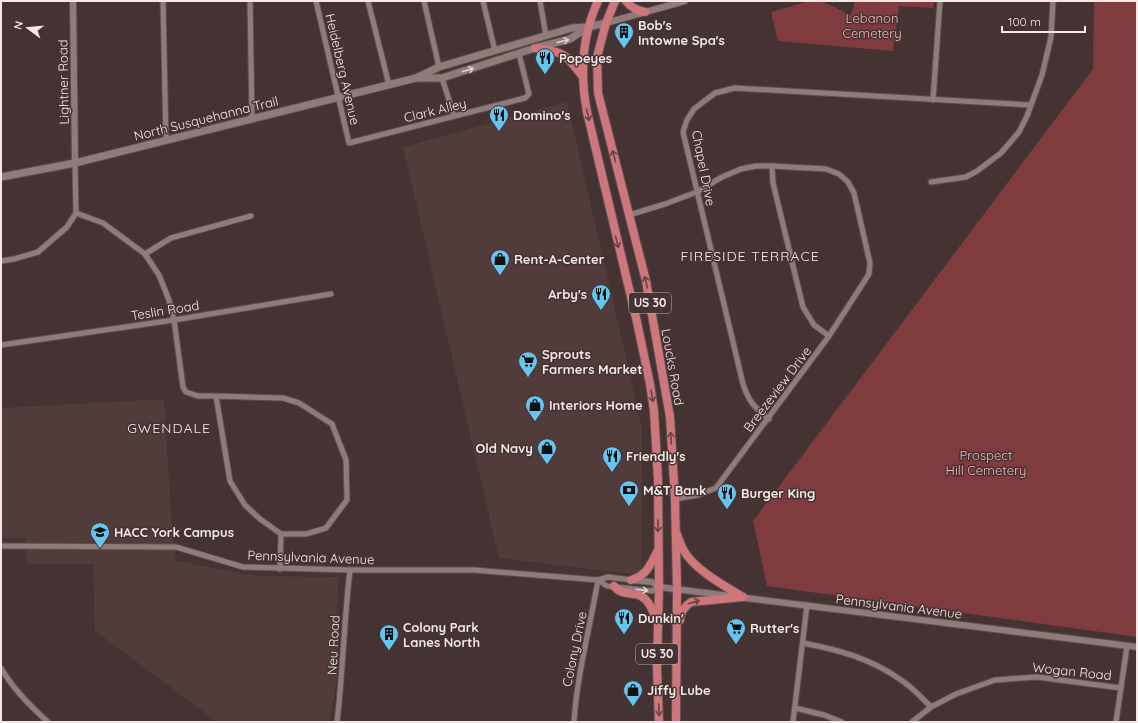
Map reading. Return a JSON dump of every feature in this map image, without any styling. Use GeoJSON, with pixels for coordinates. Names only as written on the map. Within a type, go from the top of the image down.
{"type":"FeatureCollection","features":[{"type":"Feature","properties":{"kind":"highway","name":"US 30"},"geometry":{"type":"LineString","coordinates":[[588,27],[598,1]]}},
{"type":"Feature","properties":{"kind":"highway","name":"US 30"},"geometry":{"type":"LineString","coordinates":[[606,23],[615,1]]}},
{"type":"Feature","properties":{"kind":"highway"},"geometry":{"type":"LineString","coordinates":[[626,1],[634,9],[644,12]]}},
{"type":"Feature","properties":{"kind":"highway","name":"Loucks Road"},"geometry":{"type":"LineString","coordinates":[[606,23],[597,57],[598,93],[646,281],[670,418],[675,499],[677,589],[676,722]]}},
{"type":"Feature","properties":{"kind":"highway","name":"Loucks Road"},"geometry":{"type":"LineString","coordinates":[[588,27],[583,77],[587,112],[650,384],[654,411],[659,587],[657,668],[659,722]]}},
{"type":"Feature","properties":{"kind":"highway"},"geometry":{"type":"LineString","coordinates":[[535,48],[557,51],[569,59],[583,77]]}},
{"type":"Feature","properties":{"kind":"highway"},"geometry":{"type":"LineString","coordinates":[[675,530],[685,552],[694,563],[716,580],[743,597]]}},
{"type":"Feature","properties":{"kind":"highway"},"geometry":{"type":"LineString","coordinates":[[631,580],[639,578],[646,572],[658,550]]}},
{"type":"Feature","properties":{"kind":"highway"},"geometry":{"type":"LineString","coordinates":[[614,586],[618,592],[640,596],[649,604],[658,623]]}},
{"type":"Feature","properties":{"kind":"highway"},"geometry":{"type":"LineString","coordinates":[[676,648],[679,634],[680,615],[687,604],[691,602],[713,599],[743,597]]}},
{"type":"Feature","properties":{"kind":"main road","name":"North Susquehanna Trail"},"geometry":{"type":"LineString","coordinates":[[1,177],[75,163],[338,98],[416,78],[439,67],[572,28],[588,27],[606,23]]}},
{"type":"Feature","properties":{"kind":"main road","name":"North Susquehanna Trail"},"geometry":{"type":"LineString","coordinates":[[416,78],[442,78],[535,48],[570,39],[588,27]]}},
{"type":"Feature","properties":{"kind":"street","name":"Lightner Road"},"geometry":{"type":"LineString","coordinates":[[73,1],[75,163]]}},
{"type":"Feature","properties":{"kind":"street"},"geometry":{"type":"LineString","coordinates":[[162,1],[166,141]]}},
{"type":"Feature","properties":{"kind":"street"},"geometry":{"type":"LineString","coordinates":[[250,1],[252,119]]}},
{"type":"Feature","properties":{"kind":"street","name":"Heidelberg Avenue"},"geometry":{"type":"LineString","coordinates":[[316,1],[349,143]]}},
{"type":"Feature","properties":{"kind":"street"},"geometry":{"type":"LineString","coordinates":[[368,1],[389,85]]}},
{"type":"Feature","properties":{"kind":"street"},"geometry":{"type":"LineString","coordinates":[[424,1],[439,67]]}},
{"type":"Feature","properties":{"kind":"street"},"geometry":{"type":"LineString","coordinates":[[483,1],[495,51]]}},
{"type":"Feature","properties":{"kind":"street"},"geometry":{"type":"LineString","coordinates":[[540,1],[546,36]]}},
{"type":"Feature","properties":{"kind":"street"},"geometry":{"type":"LineString","coordinates":[[606,23],[685,1]]}},
{"type":"Feature","properties":{"kind":"street"},"geometry":{"type":"LineString","coordinates":[[933,100],[940,1]]}},
{"type":"Feature","properties":{"kind":"street"},"geometry":{"type":"LineString","coordinates":[[931,182],[966,177],[977,171],[1001,153],[1019,132],[1027,116],[1042,76],[1050,46],[1053,1]]}},
{"type":"Feature","properties":{"kind":"street","name":"Clark Alley"},"geometry":{"type":"LineString","coordinates":[[349,143],[525,98],[529,94],[519,54]]}},
{"type":"Feature","properties":{"kind":"street"},"geometry":{"type":"LineString","coordinates":[[442,78],[454,116]]}},
{"type":"Feature","properties":{"kind":"street","name":"Chapel Drive"},"geometry":{"type":"LineString","coordinates":[[769,419],[756,408],[747,397],[697,192],[683,132],[687,120],[694,109],[715,93],[735,88],[1031,105]]}},
{"type":"Feature","properties":{"kind":"street"},"geometry":{"type":"LineString","coordinates":[[1,261],[38,252],[67,227],[76,213],[75,163]]}},
{"type":"Feature","properties":{"kind":"street"},"geometry":{"type":"LineString","coordinates":[[629,215],[697,192],[722,177],[741,169],[756,166],[772,166],[773,183],[803,307],[814,325],[829,336]]}},
{"type":"Feature","properties":{"kind":"street","name":"Breezeview Drive"},"geometry":{"type":"LineString","coordinates":[[675,499],[698,495],[716,488],[769,419],[829,336],[869,274],[870,263],[854,193],[848,182],[839,174],[826,169],[772,166]]}},
{"type":"Feature","properties":{"kind":"street"},"geometry":{"type":"LineString","coordinates":[[76,213],[103,223],[145,254],[159,275],[169,300],[174,320],[183,387],[186,392],[198,396],[216,396],[283,398],[299,403],[332,424],[346,460],[347,500],[326,528],[306,534],[281,534],[260,519],[245,505],[230,481],[216,396]]}},
{"type":"Feature","properties":{"kind":"street"},"geometry":{"type":"LineString","coordinates":[[145,254],[171,238],[251,216]]}},
{"type":"Feature","properties":{"kind":"street","name":"Teslin Road"},"geometry":{"type":"LineString","coordinates":[[1,345],[174,320],[331,294]]}},
{"type":"Feature","properties":{"kind":"street"},"geometry":{"type":"LineString","coordinates":[[280,569],[281,534]]}},
{"type":"Feature","properties":{"kind":"street","name":"Pennsylvania Avenue"},"geometry":{"type":"LineString","coordinates":[[1,546],[176,547],[243,567],[280,569],[474,570],[598,580],[608,577],[652,582],[659,587],[1137,647]]}},
{"type":"Feature","properties":{"kind":"street","name":"Neu Road"},"geometry":{"type":"LineString","coordinates":[[337,722],[350,570]]}},
{"type":"Feature","properties":{"kind":"street","name":"Pennsylvania Avenue"},"geometry":{"type":"LineString","coordinates":[[598,580],[607,586],[652,591],[659,587]]}},
{"type":"Feature","properties":{"kind":"street","name":"Colony Drive"},"geometry":{"type":"LineString","coordinates":[[574,722],[580,668],[593,611],[598,580]]}},
{"type":"Feature","properties":{"kind":"street"},"geometry":{"type":"LineString","coordinates":[[793,722],[807,605]]}},
{"type":"Feature","properties":{"kind":"street"},"geometry":{"type":"LineString","coordinates":[[803,643],[838,650],[859,657],[902,680],[931,707]]}},
{"type":"Feature","properties":{"kind":"street"},"geometry":{"type":"LineString","coordinates":[[1116,722],[1127,646]]}},
{"type":"Feature","properties":{"kind":"street"},"geometry":{"type":"LineString","coordinates":[[1,668],[30,705],[48,722]]}},
{"type":"Feature","properties":{"kind":"street","name":"Wogan Road"},"geometry":{"type":"LineString","coordinates":[[912,722],[931,707],[956,694],[995,680],[1037,677],[1121,688]]}},
{"type":"Feature","properties":{"kind":"street"},"geometry":{"type":"LineString","coordinates":[[795,708],[824,715],[842,722]]}},
{"type":"Feature","properties":{"kind":"shaded area"},"geometry":{"type":"Polygon","coordinates":[[[567,102],[642,427],[641,575],[499,558],[403,147],[567,102]]]}},
{"type":"Feature","properties":{"kind":"shaded area","name":"HACC York Campus"},"geometry":{"type":"Polygon","coordinates":[[[164,399],[172,529],[176,561],[257,576],[338,577],[337,677],[330,722],[217,722],[95,631],[93,564],[27,564],[25,538],[1,538],[1,408],[164,399]]]}},
{"type":"Feature","properties":{"kind":"green space","name":"Lebanon Cemetery"},"geometry":{"type":"Polygon","coordinates":[[[810,1],[822,1],[851,15],[855,1],[934,1],[933,8],[899,6],[893,51],[778,41],[771,12],[810,1]]]}},
{"type":"Feature","properties":{"kind":"green space","name":"Prospect Hill Cemetery"},"geometry":{"type":"Polygon","coordinates":[[[1094,1],[1137,1],[1137,637],[767,586],[753,521],[1093,69],[1094,1]]]}},
{"type":"Feature","properties":{"kind":"place","name":"Bob's Intowne Spa's"},"geometry":{"type":"Point","coordinates":[624,49]}},
{"type":"Feature","properties":{"kind":"place","name":"Popeyes"},"geometry":{"type":"Point","coordinates":[545,75]}},
{"type":"Feature","properties":{"kind":"place","name":"Domino's"},"geometry":{"type":"Point","coordinates":[499,132]}},
{"type":"Feature","properties":{"kind":"place","name":"Rent-A-Center"},"geometry":{"type":"Point","coordinates":[500,276]}},
{"type":"Feature","properties":{"kind":"place","name":"Arby's"},"geometry":{"type":"Point","coordinates":[601,311]}},
{"type":"Feature","properties":{"kind":"place","name":"Sprouts Farmers Market"},"geometry":{"type":"Point","coordinates":[528,378]}},
{"type":"Feature","properties":{"kind":"place","name":"Interiors Home"},"geometry":{"type":"Point","coordinates":[535,422]}},
{"type":"Feature","properties":{"kind":"place","name":"Old Navy"},"geometry":{"type":"Point","coordinates":[547,465]}},
{"type":"Feature","properties":{"kind":"place","name":"Friendly's"},"geometry":{"type":"Point","coordinates":[612,473]}},
{"type":"Feature","properties":{"kind":"place","name":"M&T Bank"},"geometry":{"type":"Point","coordinates":[629,507]}},
{"type":"Feature","properties":{"kind":"place","name":"Burger King"},"geometry":{"type":"Point","coordinates":[727,510]}},
{"type":"Feature","properties":{"kind":"place","name":"HACC York Campus"},"geometry":{"type":"Point","coordinates":[100,549]}},
{"type":"Feature","properties":{"kind":"place","name":"Dunkin'"},"geometry":{"type":"Point","coordinates":[624,635]}},
{"type":"Feature","properties":{"kind":"place","name":"Rutter's"},"geometry":{"type":"Point","coordinates":[736,645]}},
{"type":"Feature","properties":{"kind":"place","name":"Colony Park Lanes North"},"geometry":{"type":"Point","coordinates":[389,651]}},
{"type":"Feature","properties":{"kind":"place","name":"Jiffy Lube"},"geometry":{"type":"Point","coordinates":[633,707]}},
{"type":"Feature","properties":{"kind":"district","name":"FIRESIDE TERRACE"},"geometry":{"type":"Point","coordinates":[750,256]}},
{"type":"Feature","properties":{"kind":"district","name":"GWENDALE"},"geometry":{"type":"Point","coordinates":[169,428]}}]}
